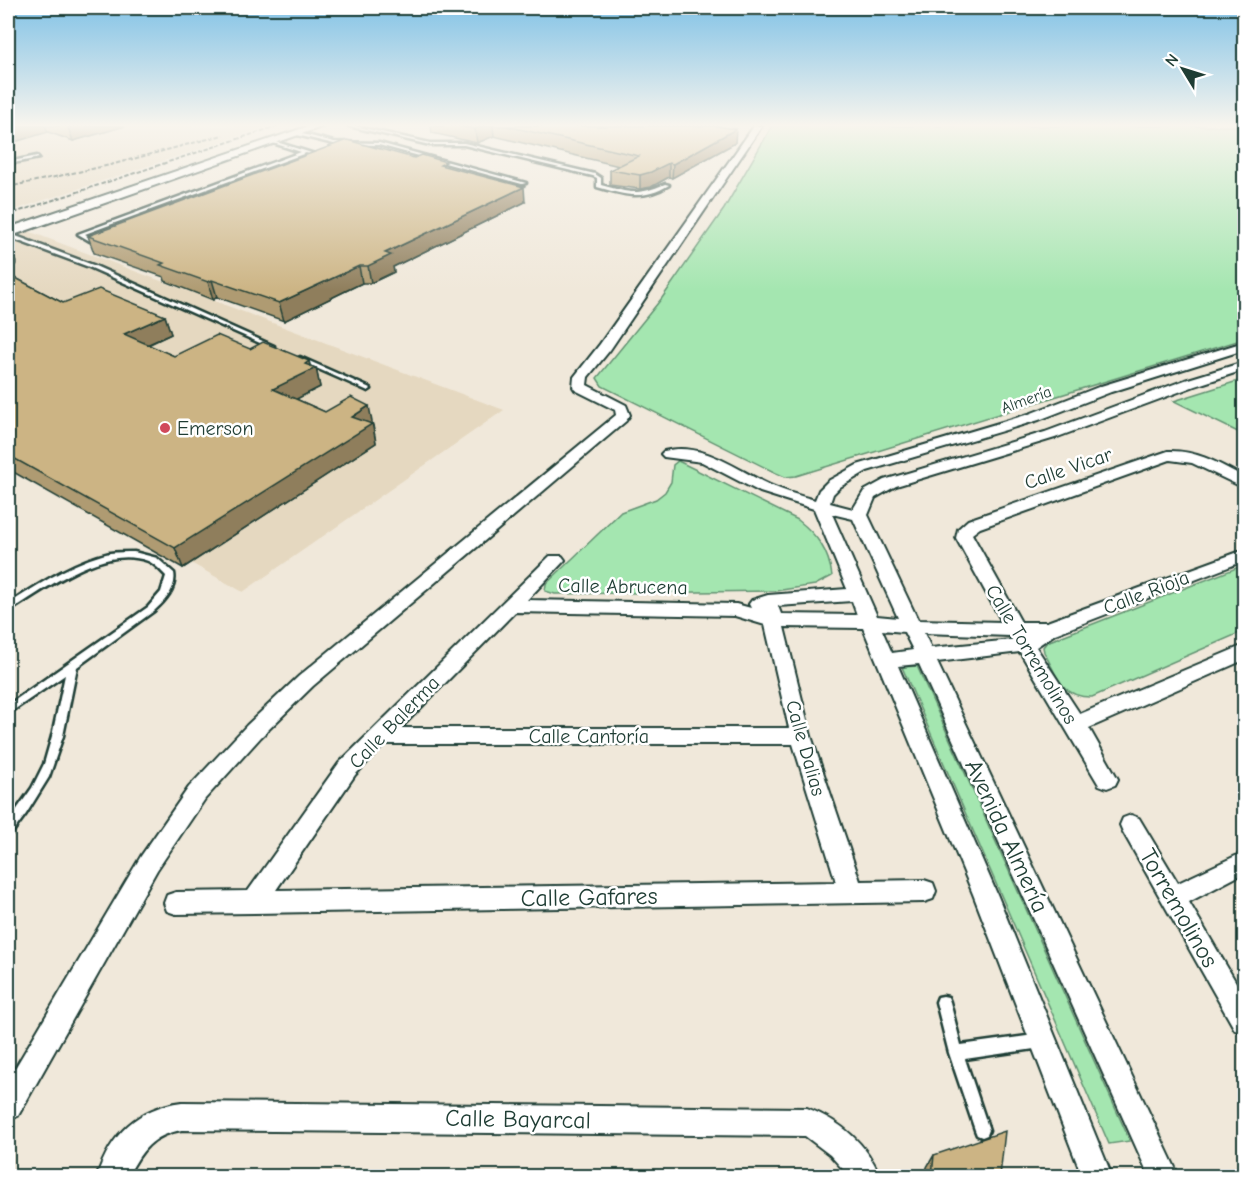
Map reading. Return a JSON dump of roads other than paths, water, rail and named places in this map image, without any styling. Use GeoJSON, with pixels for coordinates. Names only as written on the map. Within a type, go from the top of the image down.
{"type":"FeatureCollection","features":[{"type":"Feature","properties":{"kind":"street"},"geometry":{"type":"LineString","coordinates":[[8,234],[158,181]]}},
{"type":"Feature","properties":{"kind":"street"},"geometry":{"type":"LineString","coordinates":[[8,1106],[149,862],[197,793],[254,731],[306,681],[621,418],[623,415],[621,408],[580,387],[581,377],[605,347],[720,181]]}},
{"type":"Feature","properties":{"kind":"street","name":"Almería"},"geometry":{"type":"LineString","coordinates":[[823,500],[847,474],[862,468],[1024,420],[1106,389],[1245,346]]}},
{"type":"Feature","properties":{"kind":"street"},"geometry":{"type":"LineString","coordinates":[[669,454],[687,452],[697,454],[766,488],[823,500],[864,505],[890,483],[1050,435],[1190,383],[1245,366]]}},
{"type":"Feature","properties":{"kind":"street"},"geometry":{"type":"LineString","coordinates":[[1168,369],[1190,383]]}},
{"type":"Feature","properties":{"kind":"street","name":"Calle Vicar"},"geometry":{"type":"LineString","coordinates":[[967,528],[1168,456],[1186,455],[1245,483]]}},
{"type":"Feature","properties":{"kind":"street","name":"Avenida Almería"},"geometry":{"type":"LineString","coordinates":[[823,500],[859,594],[888,660],[1097,1176]]}},
{"type":"Feature","properties":{"kind":"street","name":"Avenida Almería"},"geometry":{"type":"LineString","coordinates":[[864,505],[925,657],[1164,1176]]}},
{"type":"Feature","properties":{"kind":"street","name":"Calle Torremolinos"},"geometry":{"type":"LineString","coordinates":[[967,528],[964,538],[1014,627],[1107,779]]}},
{"type":"Feature","properties":{"kind":"street","name":"Calle Rioja"},"geometry":{"type":"LineString","coordinates":[[888,660],[1025,645],[1048,629],[1245,555]]}},
{"type":"Feature","properties":{"kind":"street","name":"Calle Balerma"},"geometry":{"type":"LineString","coordinates":[[254,902],[347,769],[556,560]]}},
{"type":"Feature","properties":{"kind":"street","name":"Calle Abrucena"},"geometry":{"type":"LineString","coordinates":[[770,611],[859,594]]}},
{"type":"Feature","properties":{"kind":"street","name":"Calle Abrucena"},"geometry":{"type":"LineString","coordinates":[[509,606],[770,611],[818,619],[871,623]]}},
{"type":"Feature","properties":{"kind":"street","name":"Calle Dalias"},"geometry":{"type":"LineString","coordinates":[[770,611],[801,736],[851,892]]}},
{"type":"Feature","properties":{"kind":"street","name":"Calle Rioja"},"geometry":{"type":"LineString","coordinates":[[871,623],[967,629],[1014,627],[1048,629]]}},
{"type":"Feature","properties":{"kind":"street"},"geometry":{"type":"LineString","coordinates":[[1076,725],[1245,652]]}},
{"type":"Feature","properties":{"kind":"street","name":"Calle Cantoría"},"geometry":{"type":"LineString","coordinates":[[378,736],[801,736]]}},
{"type":"Feature","properties":{"kind":"street","name":"Torremolinos"},"geometry":{"type":"LineString","coordinates":[[1131,825],[1241,1009]]}},
{"type":"Feature","properties":{"kind":"street"},"geometry":{"type":"LineString","coordinates":[[1174,897],[1245,862]]}},
{"type":"Feature","properties":{"kind":"street","name":"Calle Gafares"},"geometry":{"type":"LineString","coordinates":[[176,903],[924,891]]}},
{"type":"Feature","properties":{"kind":"street","name":"Calle Bayarcal"},"geometry":{"type":"LineString","coordinates":[[112,1176],[120,1159],[135,1138],[149,1124],[164,1117],[182,1116],[807,1122],[825,1130],[844,1147],[866,1176]]}},
{"type":"Feature","properties":{"kind":"lane"},"geometry":{"type":"LineString","coordinates":[[102,238],[92,240],[81,234],[223,181]]}},
{"type":"Feature","properties":{"kind":"lane"},"geometry":{"type":"LineString","coordinates":[[518,181],[524,183]]}},
{"type":"Feature","properties":{"kind":"lane"},"geometry":{"type":"LineString","coordinates":[[598,181],[599,186],[639,196],[668,185]]}},
{"type":"Feature","properties":{"kind":"lane"},"geometry":{"type":"LineString","coordinates":[[201,189],[210,192]]}},
{"type":"Feature","properties":{"kind":"lane"},"geometry":{"type":"LineString","coordinates":[[8,234],[91,267],[283,352]]}},
{"type":"Feature","properties":{"kind":"lane"},"geometry":{"type":"LineString","coordinates":[[8,260],[12,263],[8,265]]}},
{"type":"Feature","properties":{"kind":"lane"},"geometry":{"type":"LineString","coordinates":[[293,356],[368,390]]}},
{"type":"Feature","properties":{"kind":"lane"},"geometry":{"type":"LineString","coordinates":[[8,608],[73,570],[115,555],[135,554],[151,557],[164,566],[171,575],[170,585],[163,598],[151,609],[8,710]]}},
{"type":"Feature","properties":{"kind":"lane"},"geometry":{"type":"LineString","coordinates":[[8,830],[31,799],[44,776],[53,750],[72,665]]}},
{"type":"Feature","properties":{"kind":"lane"},"geometry":{"type":"LineString","coordinates":[[943,1002],[956,1053],[982,1130]]}},
{"type":"Feature","properties":{"kind":"lane"},"geometry":{"type":"LineString","coordinates":[[956,1053],[1043,1041]]}},
{"type":"Feature","properties":{"kind":"railway"},"geometry":{"type":"LineString","coordinates":[[8,187],[35,181]]}},
{"type":"Feature","properties":{"kind":"railway"},"geometry":{"type":"LineString","coordinates":[[8,215],[110,181]]}},
{"type":"Feature","properties":{"kind":"place","name":"Emerson"},"geometry":{"type":"Point","coordinates":[165,428]}}]}
